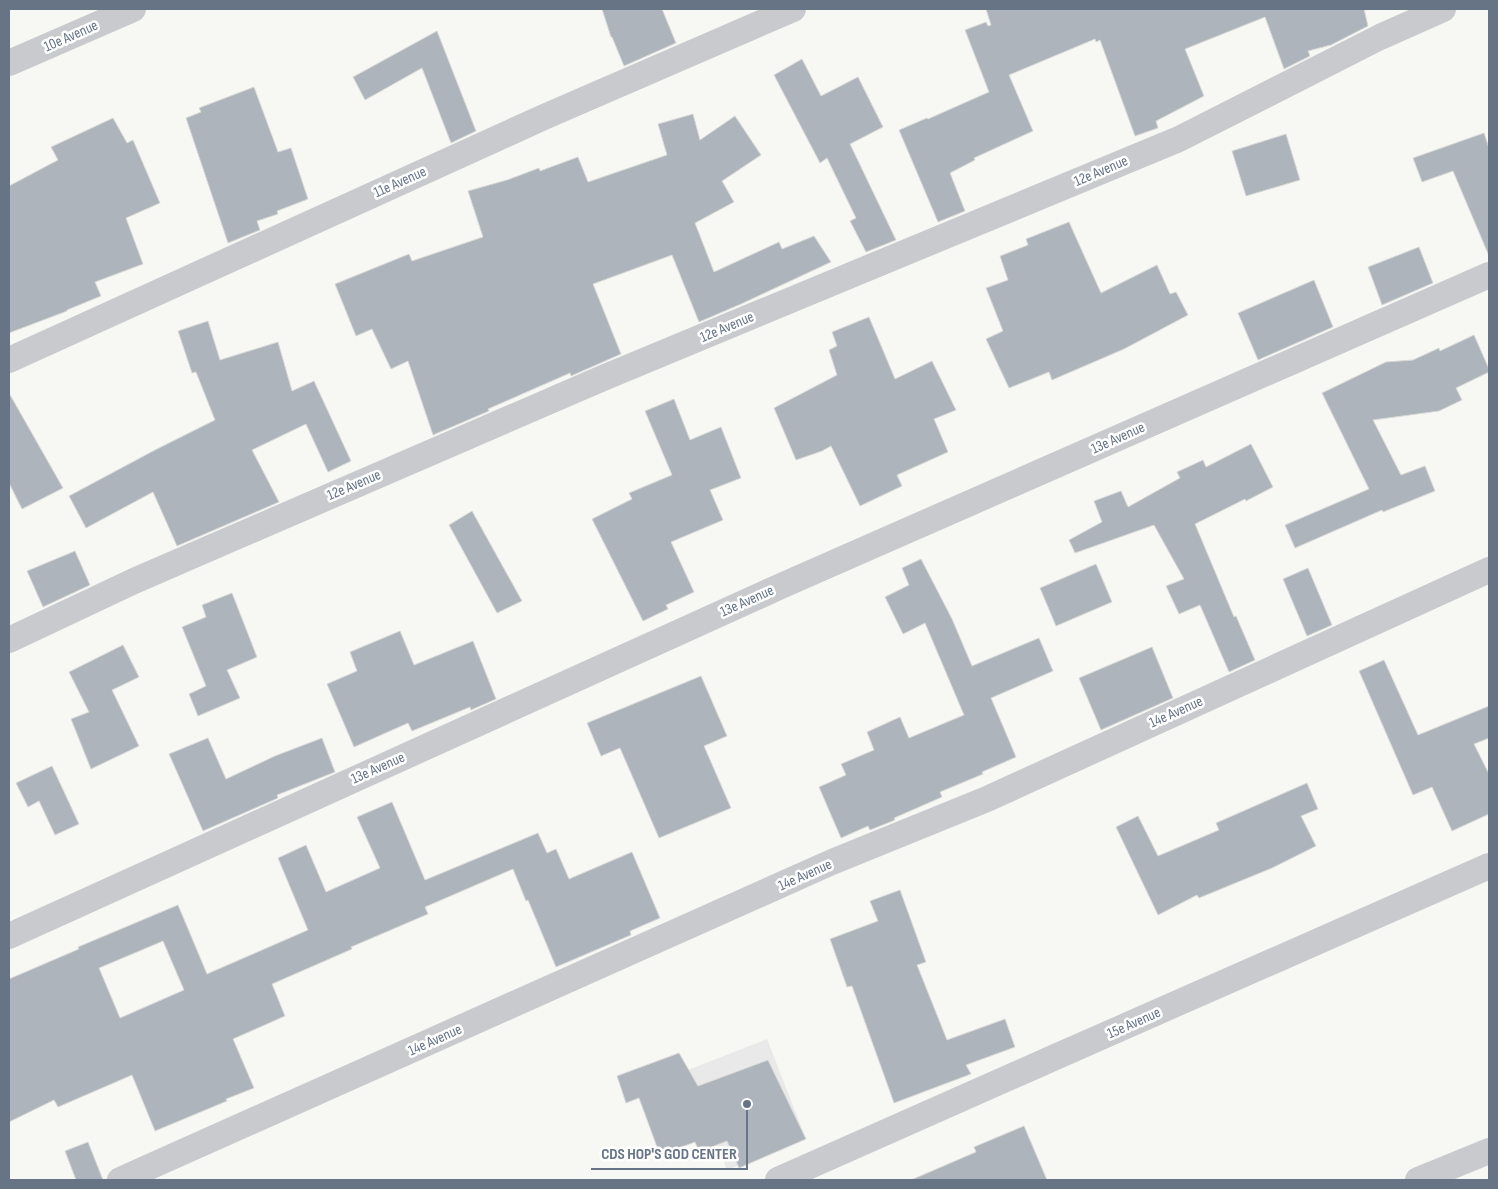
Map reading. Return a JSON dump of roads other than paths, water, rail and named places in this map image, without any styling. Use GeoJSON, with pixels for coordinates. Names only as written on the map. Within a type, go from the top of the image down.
{"type":"FeatureCollection","features":[{"type":"Feature","properties":{"kind":"street","name":"10e Avenue"},"geometry":{"type":"LineString","coordinates":[[9,63],[134,9]]}},
{"type":"Feature","properties":{"kind":"street","name":"11e Avenue"},"geometry":{"type":"LineString","coordinates":[[9,360],[544,117],[793,9]]}},
{"type":"Feature","properties":{"kind":"street","name":"12e Avenue"},"geometry":{"type":"LineString","coordinates":[[9,640],[134,581],[594,382],[1179,138],[1380,37],[1443,9]]}},
{"type":"Feature","properties":{"kind":"street","name":"13e Avenue"},"geometry":{"type":"LineString","coordinates":[[9,936],[781,586],[1489,275]]}},
{"type":"Feature","properties":{"kind":"street","name":"14e Avenue"},"geometry":{"type":"LineString","coordinates":[[120,1180],[832,862],[987,799],[1489,570]]}},
{"type":"Feature","properties":{"kind":"street","name":"15e Avenue"},"geometry":{"type":"LineString","coordinates":[[778,1180],[1489,866]]}},
{"type":"Feature","properties":{"kind":"street"},"geometry":{"type":"LineString","coordinates":[[1418,1180],[1489,1151]]}},
{"type":"Feature","properties":{"kind":"place","name":"CDS HOP'S GOD CENTER"},"geometry":{"type":"Point","coordinates":[747,1104]}}]}
